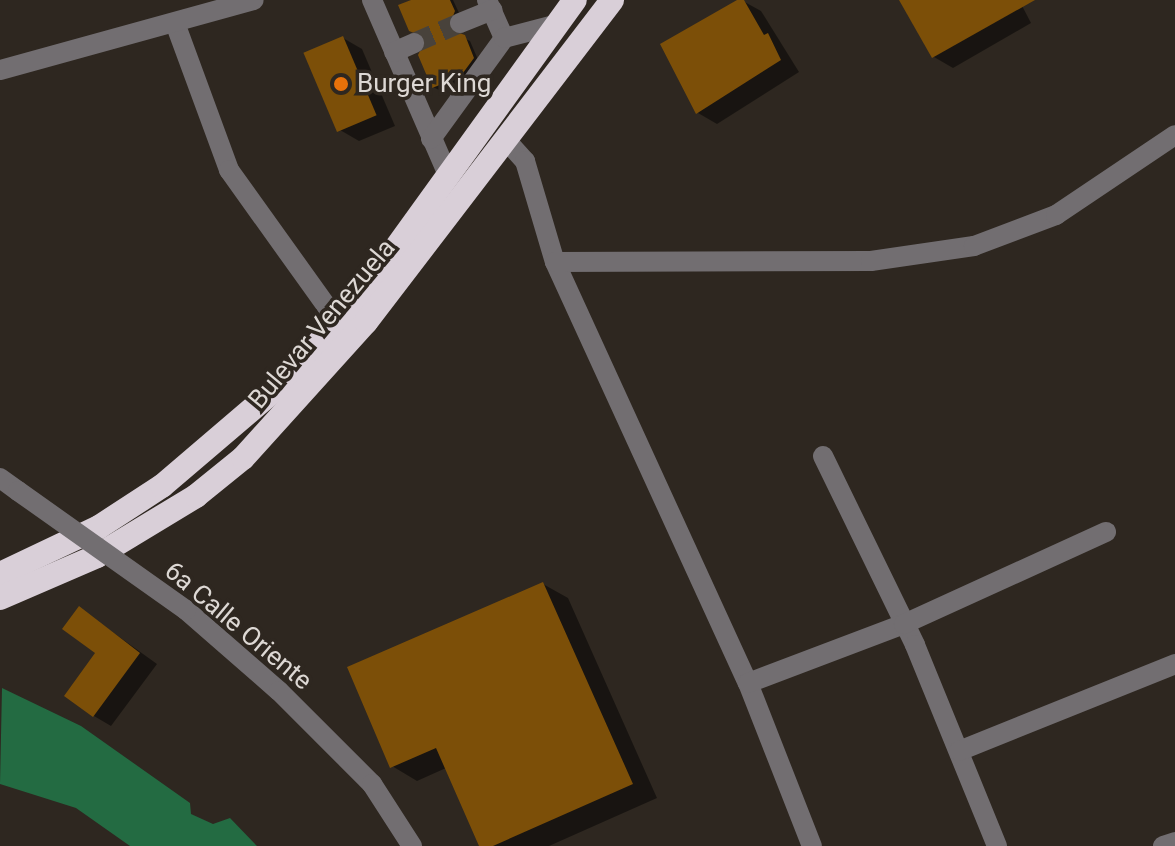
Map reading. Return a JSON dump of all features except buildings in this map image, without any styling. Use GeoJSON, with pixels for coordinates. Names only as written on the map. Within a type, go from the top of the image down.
{"type":"FeatureCollection","features":[{"type":"Feature","properties":{"kind":"highway","name":"Bulevar Venezuela"},"geometry":{"type":"LineString","coordinates":[[0,574],[99,527],[198,460],[291,376],[338,322],[575,0]]}},
{"type":"Feature","properties":{"kind":"highway","name":"Bulevar Venezuela"},"geometry":{"type":"LineString","coordinates":[[0,598],[97,556],[196,496],[243,458],[366,322],[612,0]]}},
{"type":"Feature","properties":{"kind":"street"},"geometry":{"type":"LineString","coordinates":[[0,70],[254,0]]}},
{"type":"Feature","properties":{"kind":"street"},"geometry":{"type":"LineString","coordinates":[[372,0],[448,175]]}},
{"type":"Feature","properties":{"kind":"street"},"geometry":{"type":"LineString","coordinates":[[460,23],[490,5],[504,38]]}},
{"type":"Feature","properties":{"kind":"street"},"geometry":{"type":"LineString","coordinates":[[175,23],[229,170],[338,322]]}},
{"type":"Feature","properties":{"kind":"street"},"geometry":{"type":"LineString","coordinates":[[431,139],[504,38],[558,24]]}},
{"type":"Feature","properties":{"kind":"street"},"geometry":{"type":"LineString","coordinates":[[394,52],[414,43]]}},
{"type":"Feature","properties":{"kind":"street"},"geometry":{"type":"LineString","coordinates":[[555,262],[871,261],[974,246],[1056,215],[1175,135]]}},
{"type":"Feature","properties":{"kind":"street"},"geometry":{"type":"LineString","coordinates":[[505,139],[525,161],[555,262],[748,683],[812,846]]}},
{"type":"Feature","properties":{"kind":"street"},"geometry":{"type":"LineString","coordinates":[[823,456],[904,624],[997,846]]}},
{"type":"Feature","properties":{"kind":"street","name":"6a Calle Oriente"},"geometry":{"type":"LineString","coordinates":[[0,478],[186,610],[279,691],[372,784],[412,846]]}},
{"type":"Feature","properties":{"kind":"street"},"geometry":{"type":"LineString","coordinates":[[748,683],[904,624],[1106,532]]}},
{"type":"Feature","properties":{"kind":"street"},"geometry":{"type":"LineString","coordinates":[[959,751],[1175,664]]}},
{"type":"Feature","properties":{"kind":"street"},"geometry":{"type":"LineString","coordinates":[[1163,846],[1175,842]]}},
{"type":"Feature","properties":{"kind":"green space"},"geometry":{"type":"Polygon","coordinates":[[[2,688],[81,726],[190,803],[191,814],[213,824],[230,818],[257,846],[130,846],[76,808],[0,784],[2,688]]]}},
{"type":"Feature","properties":{"kind":"tunnel"},"geometry":{"type":"LineString","coordinates":[[414,43],[460,23]]}},
{"type":"Feature","properties":{"kind":"place","name":"Burger King"},"geometry":{"type":"Point","coordinates":[341,84]}}]}
